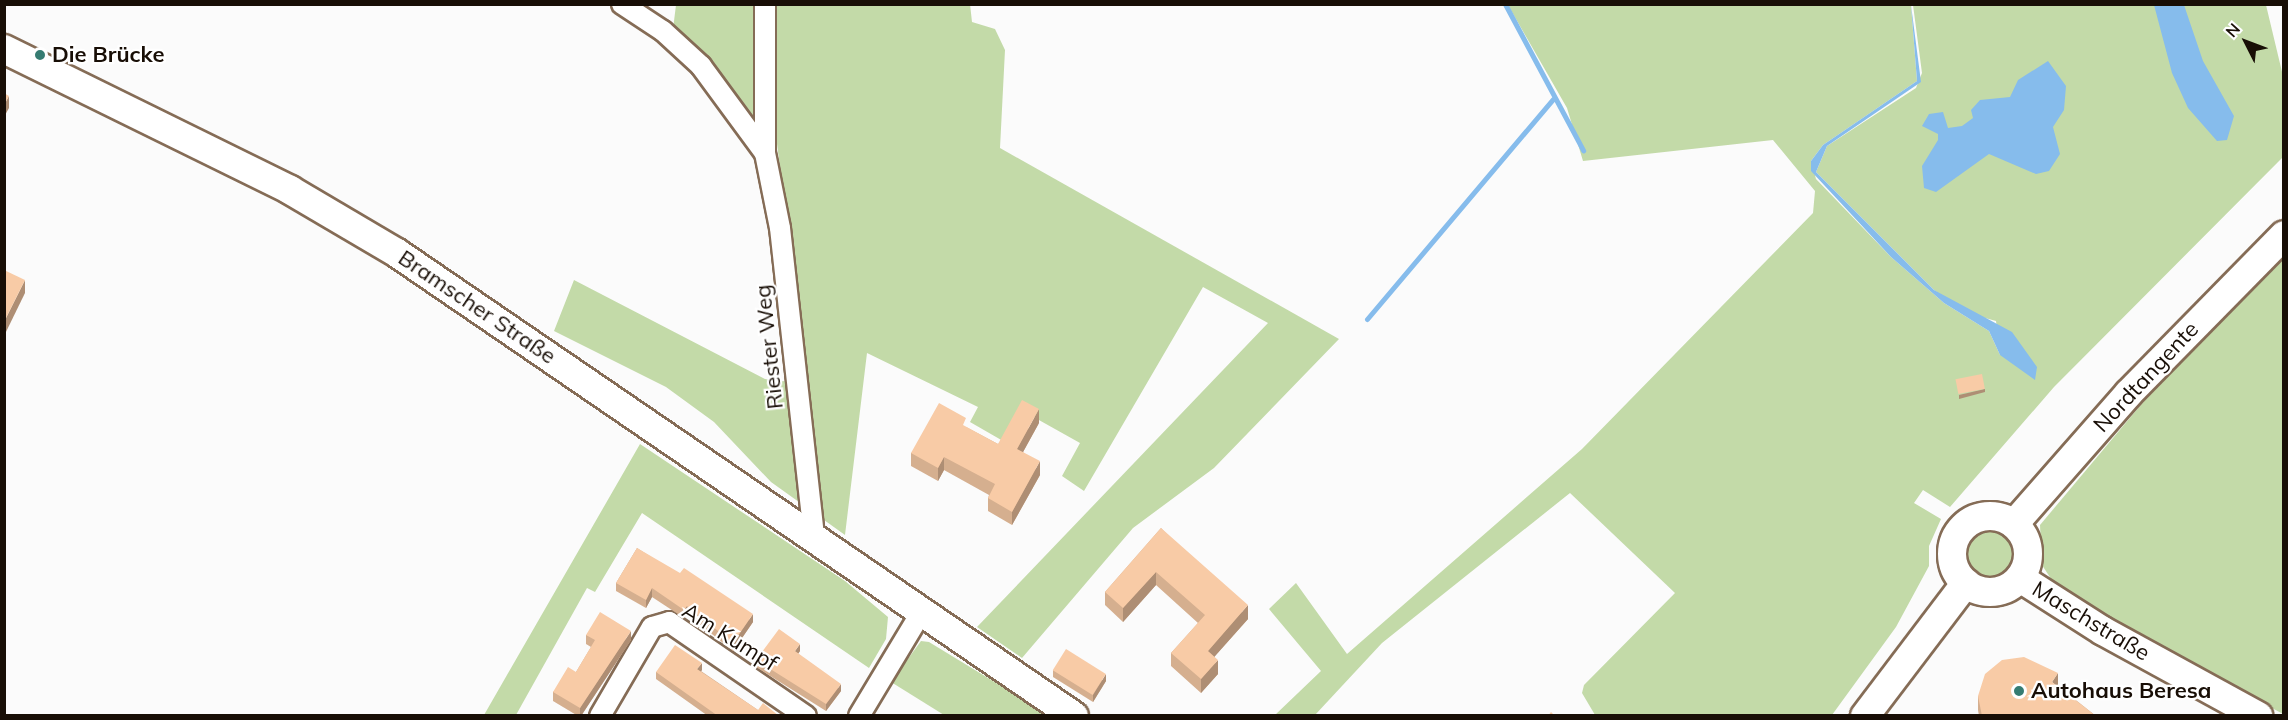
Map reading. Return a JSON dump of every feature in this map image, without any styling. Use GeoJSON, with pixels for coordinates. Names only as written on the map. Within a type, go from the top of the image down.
{"type":"FeatureCollection","features":[{"type":"Feature","properties":{"kind":"street","name":"Riester Weg"},"geometry":{"type":"LineString","coordinates":[[622,4],[663,31],[701,66],[765,153]]}},
{"type":"Feature","properties":{"kind":"street","name":"Riester Weg"},"geometry":{"type":"LineString","coordinates":[[765,4],[765,153],[780,228],[814,537]]}},
{"type":"Feature","properties":{"kind":"street","name":"Bramscher Straße"},"geometry":{"type":"LineString","coordinates":[[4,50],[290,190],[397,253],[1074,716]]}},
{"type":"Feature","properties":{"kind":"street","name":"Nordtangente"},"geometry":{"type":"LineString","coordinates":[[2014,525],[2128,393],[2283,235]]}},
{"type":"Feature","properties":{"kind":"street"},"geometry":{"type":"LineString","coordinates":[[1993,516],[2014,525],[2028,556],[2020,578],[1988,592],[1966,583],[1952,556],[1963,528],[1993,516]]}},
{"type":"Feature","properties":{"kind":"street","name":"Maschstraße"},"geometry":{"type":"LineString","coordinates":[[2020,578],[2103,631],[2258,716]]}},
{"type":"Feature","properties":{"kind":"street"},"geometry":{"type":"LineString","coordinates":[[1864,716],[1966,583]]}},
{"type":"Feature","properties":{"kind":"street"},"geometry":{"type":"LineString","coordinates":[[859,716],[921,612]]}},
{"type":"Feature","properties":{"kind":"street","name":"Am Kumpf"},"geometry":{"type":"LineString","coordinates":[[600,716],[652,627],[669,622],[806,716]]}},
{"type":"Feature","properties":{"kind":"green space"},"geometry":{"type":"Polygon","coordinates":[[[970,4],[972,22],[995,29],[1005,50],[1000,148],[1339,339],[1214,468],[1133,528],[1022,658],[977,627],[1268,323],[1203,287],[1084,491],[1062,476],[1080,443],[1021,410],[1003,441],[970,422],[978,407],[867,353],[845,535],[771,482],[714,422],[666,387],[554,331],[574,280],[765,379],[808,384],[777,144],[777,5],[970,4]]]}},
{"type":"Feature","properties":{"kind":"green space"},"geometry":{"type":"Polygon","coordinates":[[[676,5],[758,5],[756,122],[720,72],[673,29],[676,5]]]}},
{"type":"Feature","properties":{"kind":"green space"},"geometry":{"type":"Polygon","coordinates":[[[1508,5],[1911,5],[1917,81],[1823,145],[1811,161],[1816,179],[1891,257],[1944,303],[1989,331],[2000,355],[1996,321],[1967,313],[1934,290],[1816,172],[1827,146],[1916,88],[1922,73],[1913,5],[2266,5],[2283,76],[2284,156],[2054,387],[1950,507],[1923,490],[1914,503],[1941,519],[1929,546],[1929,566],[1896,627],[1832,715],[1595,715],[1582,693],[1584,685],[1675,593],[1570,493],[1382,643],[1315,715],[1275,715],[1321,671],[1269,609],[1296,583],[1347,654],[1582,449],[1813,213],[1815,191],[1773,140],[1583,161],[1567,108],[1508,5]]]}},
{"type":"Feature","properties":{"kind":"green space"},"geometry":{"type":"Polygon","coordinates":[[[2283,254],[2283,714],[2112,622],[2053,582],[2042,565],[2040,525],[2181,357],[2283,254]]]}},
{"type":"Feature","properties":{"kind":"green space"},"geometry":{"type":"Polygon","coordinates":[[[640,444],[845,581],[888,617],[886,639],[869,668],[642,513],[595,592],[587,588],[516,715],[484,715],[640,444]]]}},
{"type":"Feature","properties":{"kind":"green space"},"geometry":{"type":"Polygon","coordinates":[[[1990,528],[2000,530],[2008,536],[2014,544],[2016,554],[2014,564],[2008,572],[2000,578],[1990,580],[1980,578],[1972,572],[1966,564],[1964,554],[1966,544],[1972,536],[1980,530],[1990,528]]]}},
{"type":"Feature","properties":{"kind":"green space"},"geometry":{"type":"Polygon","coordinates":[[[921,641],[929,642],[1049,715],[944,715],[891,682],[921,641]]]}},
{"type":"Feature","properties":{"kind":"water"},"geometry":{"type":"Polygon","coordinates":[[[1911,5],[1921,82],[1827,146],[1816,172],[1934,290],[2012,332],[2037,367],[2035,380],[2000,355],[1989,331],[1944,303],[1891,257],[1811,171],[1811,161],[1823,145],[1917,81],[1911,5]]]}},
{"type":"Feature","properties":{"kind":"water"},"geometry":{"type":"Polygon","coordinates":[[[2154,5],[2184,5],[2203,61],[2234,116],[2227,140],[2217,141],[2188,108],[2172,73],[2154,5]]]}},
{"type":"Feature","properties":{"kind":"water"},"geometry":{"type":"Polygon","coordinates":[[[2048,61],[2066,86],[2064,110],[2053,127],[2060,154],[2049,171],[2036,174],[1989,154],[1936,192],[1924,188],[1922,166],[1938,140],[1938,134],[1922,126],[1929,114],[1943,112],[1948,128],[1962,126],[1973,118],[1971,110],[1980,100],[2010,97],[2018,80],[2048,61]]]}},
{"type":"Feature","properties":{"kind":"building"},"geometry":{"type":"Polygon","coordinates":[[[4,93],[9,96],[4,105],[4,93]]]}},
{"type":"Feature","properties":{"kind":"building"},"geometry":{"type":"Polygon","coordinates":[[[4,270],[25,280],[4,322],[4,270]]]}},
{"type":"Feature","properties":{"kind":"building"},"geometry":{"type":"Polygon","coordinates":[[[1982,374],[1985,389],[1958,394],[1955,379],[1982,374]]]}},
{"type":"Feature","properties":{"kind":"building"},"geometry":{"type":"Polygon","coordinates":[[[1022,400],[1039,409],[1017,449],[1040,461],[1012,512],[988,498],[995,484],[944,457],[938,468],[911,453],[939,403],[966,418],[963,425],[998,444],[1022,400]]]}},
{"type":"Feature","properties":{"kind":"building"},"geometry":{"type":"Polygon","coordinates":[[[1161,528],[1248,605],[1208,651],[1218,660],[1201,679],[1171,653],[1205,615],[1156,572],[1123,608],[1105,592],[1161,528]]]}},
{"type":"Feature","properties":{"kind":"building"},"geometry":{"type":"Polygon","coordinates":[[[637,548],[680,573],[684,568],[753,614],[733,643],[687,606],[684,610],[652,588],[646,600],[616,583],[637,548]]]}},
{"type":"Feature","properties":{"kind":"building"},"geometry":{"type":"Polygon","coordinates":[[[600,612],[631,631],[580,708],[553,692],[568,667],[576,672],[595,640],[586,635],[600,612]]]}},
{"type":"Feature","properties":{"kind":"building"},"geometry":{"type":"Polygon","coordinates":[[[779,629],[800,644],[795,651],[841,684],[826,704],[756,660],[779,629]]]}},
{"type":"Feature","properties":{"kind":"building"},"geometry":{"type":"Polygon","coordinates":[[[675,645],[702,663],[697,669],[758,710],[763,703],[779,716],[718,716],[656,672],[675,645]]]}},
{"type":"Feature","properties":{"kind":"building"},"geometry":{"type":"Polygon","coordinates":[[[1066,649],[1106,674],[1093,695],[1053,670],[1066,649]]]}},
{"type":"Feature","properties":{"kind":"building","name":"Autohaus Beresa"},"geometry":{"type":"Polygon","coordinates":[[[2024,657],[2058,673],[2052,682],[2096,716],[1982,716],[1978,696],[1985,674],[2002,660],[2024,657]]]}},
{"type":"Feature","properties":{"kind":"waterway"},"geometry":{"type":"LineString","coordinates":[[1505,4],[1583,150]]}},
{"type":"Feature","properties":{"kind":"waterway"},"geometry":{"type":"LineString","coordinates":[[1367,319],[1553,99]]}},
{"type":"Feature","properties":{"kind":"place","name":"Die Brücke"},"geometry":{"type":"Point","coordinates":[40,55]}},
{"type":"Feature","properties":{"kind":"place","name":"Autohaus Beresa"},"geometry":{"type":"Point","coordinates":[2019,691]}}]}
